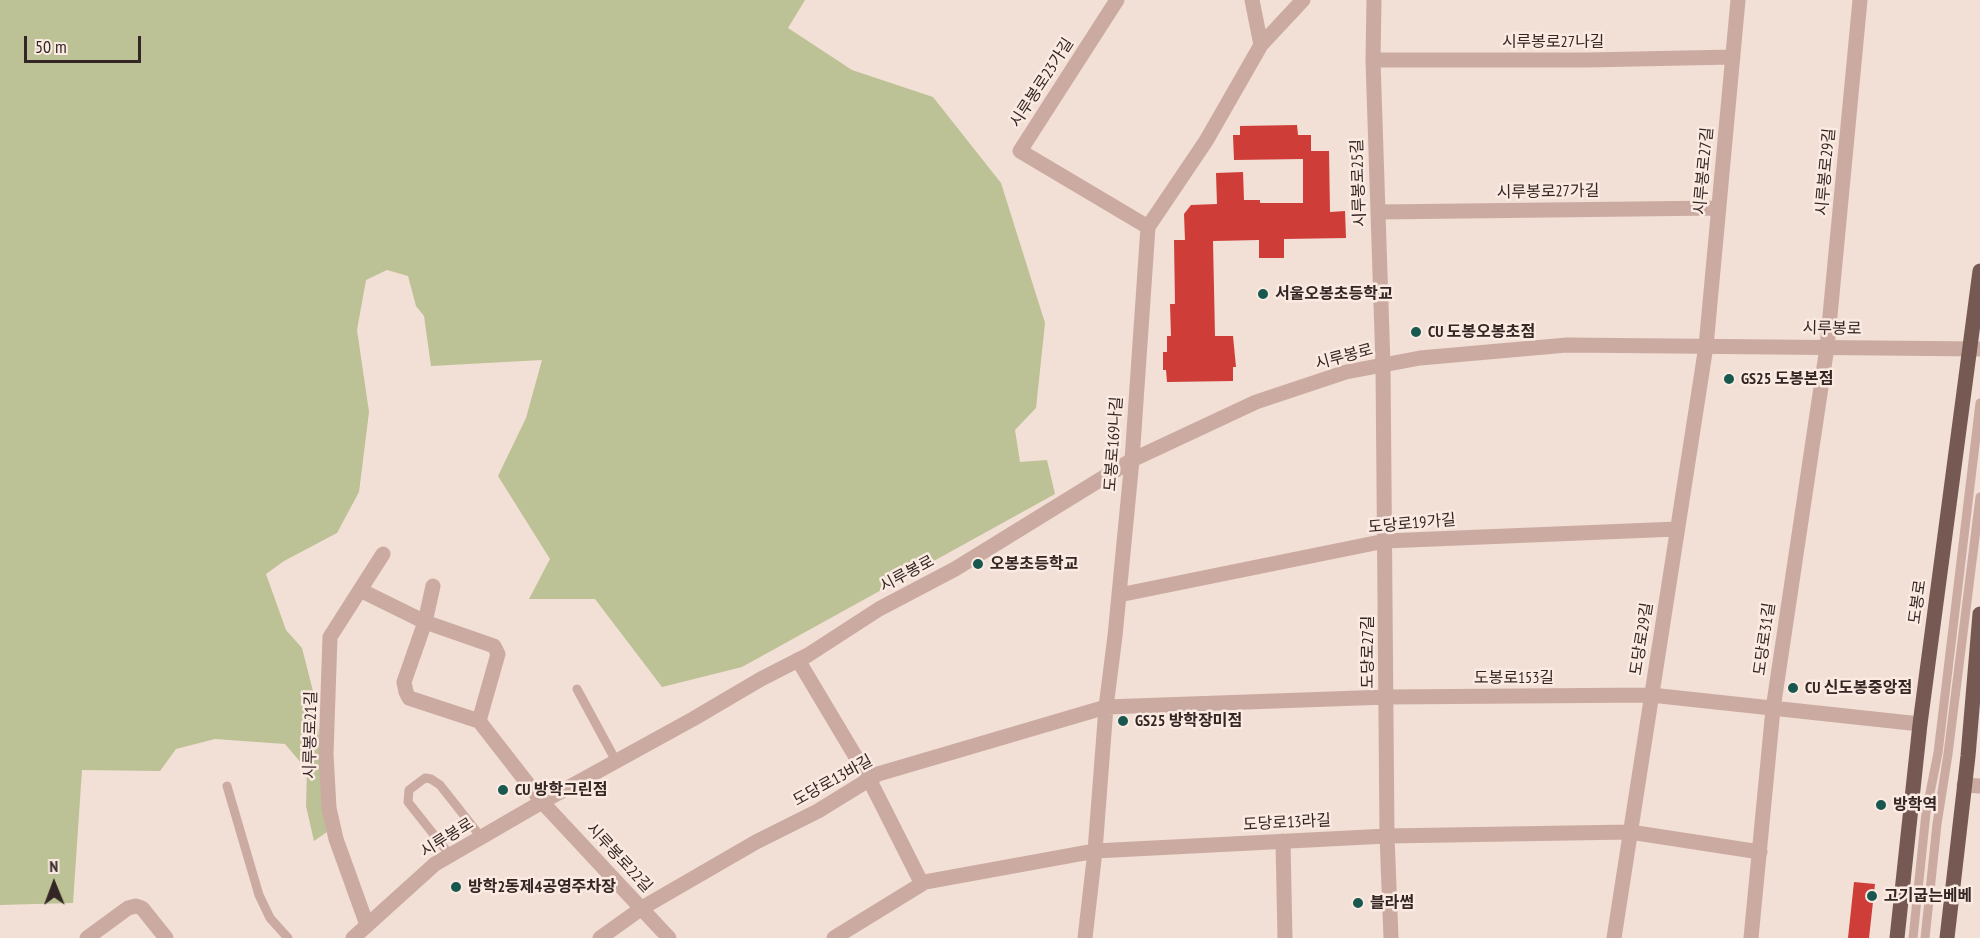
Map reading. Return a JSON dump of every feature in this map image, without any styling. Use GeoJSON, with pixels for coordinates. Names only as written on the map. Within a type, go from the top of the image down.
{"type":"FeatureCollection","features":[{"type":"Feature","properties":{"kind":"main road","name":"도봉로"},"geometry":{"type":"LineString","coordinates":[[1897,938],[1920,724],[1975,349],[1980,271]]}},
{"type":"Feature","properties":{"kind":"main road"},"geometry":{"type":"LineString","coordinates":[[1947,938],[1980,614]]}},
{"type":"Feature","properties":{"kind":"street","name":"시루봉로23가길"},"geometry":{"type":"LineString","coordinates":[[1117,0],[1020,151],[1148,227]]}},
{"type":"Feature","properties":{"kind":"street"},"geometry":{"type":"LineString","coordinates":[[1252,0],[1262,45]]}},
{"type":"Feature","properties":{"kind":"street"},"geometry":{"type":"LineString","coordinates":[[1148,227],[1206,141],[1262,45],[1303,0]]}},
{"type":"Feature","properties":{"kind":"street","name":"시루봉로25길"},"geometry":{"type":"LineString","coordinates":[[1374,0],[1373,60],[1383,365]]}},
{"type":"Feature","properties":{"kind":"street","name":"시루봉로27길"},"geometry":{"type":"LineString","coordinates":[[1706,346],[1738,0]]}},
{"type":"Feature","properties":{"kind":"street","name":"시루봉로29길"},"geometry":{"type":"LineString","coordinates":[[1827,347],[1860,0]]}},
{"type":"Feature","properties":{"kind":"street","name":"시루봉로27나길"},"geometry":{"type":"LineString","coordinates":[[1373,60],[1733,57]]}},
{"type":"Feature","properties":{"kind":"street","name":"시루봉로27가길"},"geometry":{"type":"LineString","coordinates":[[1378,212],[1719,208]]}},
{"type":"Feature","properties":{"kind":"street","name":"도봉로169나길"},"geometry":{"type":"LineString","coordinates":[[1084,938],[1095,851],[1106,706],[1132,460],[1148,227]]}},
{"type":"Feature","properties":{"kind":"street","name":"시루봉로"},"geometry":{"type":"LineString","coordinates":[[353,938],[435,864],[450,855],[798,660],[879,609],[955,569],[1132,460],[1256,402],[1346,372],[1420,358],[1567,345],[1975,349]]}},
{"type":"Feature","properties":{"kind":"street","name":"도당로29길"},"geometry":{"type":"LineString","coordinates":[[1614,938],[1706,346]]}},
{"type":"Feature","properties":{"kind":"street","name":"도당로31길"},"geometry":{"type":"LineString","coordinates":[[1751,938],[1773,709],[1827,347]]}},
{"type":"Feature","properties":{"kind":"street","name":"도당로27길"},"geometry":{"type":"LineString","coordinates":[[1383,365],[1387,836],[1391,938]]}},
{"type":"Feature","properties":{"kind":"street","name":"도당로19가길"},"geometry":{"type":"LineString","coordinates":[[1119,595],[1385,541],[1677,529]]}},
{"type":"Feature","properties":{"kind":"street","name":"시루봉로21길"},"geometry":{"type":"LineString","coordinates":[[368,925],[336,839],[329,808],[326,754],[330,637],[384,554]]}},
{"type":"Feature","properties":{"kind":"street"},"geometry":{"type":"LineString","coordinates":[[434,586],[425,622],[404,682],[406,693],[409,698],[479,721],[542,802]]}},
{"type":"Feature","properties":{"kind":"street"},"geometry":{"type":"LineString","coordinates":[[360,590],[425,622],[494,646],[498,654],[479,721]]}},
{"type":"Feature","properties":{"kind":"street"},"geometry":{"type":"LineString","coordinates":[[798,660],[870,779],[922,884]]}},
{"type":"Feature","properties":{"kind":"street","name":"도봉로153길"},"geometry":{"type":"LineString","coordinates":[[1106,706],[1387,697],[1651,695],[1920,724]]}},
{"type":"Feature","properties":{"kind":"street","name":"도당로13바길"},"geometry":{"type":"LineString","coordinates":[[600,938],[642,908],[756,842],[818,811],[878,774],[1106,706]]}},
{"type":"Feature","properties":{"kind":"street"},"geometry":{"type":"LineString","coordinates":[[1964,785],[1980,786]]}},
{"type":"Feature","properties":{"kind":"street","name":"시루봉로22길"},"geometry":{"type":"LineString","coordinates":[[542,802],[669,938]]}},
{"type":"Feature","properties":{"kind":"street","name":"도당로13라길"},"geometry":{"type":"LineString","coordinates":[[834,938],[926,882],[1095,851],[1387,836],[1630,831],[1760,852]]}},
{"type":"Feature","properties":{"kind":"street"},"geometry":{"type":"LineString","coordinates":[[1283,841],[1285,938]]}},
{"type":"Feature","properties":{"kind":"street"},"geometry":{"type":"LineString","coordinates":[[87,938],[128,908],[136,906],[142,908],[166,938]]}},
{"type":"Feature","properties":{"kind":"lane"},"geometry":{"type":"LineString","coordinates":[[1913,938],[1926,813],[1938,753],[1980,403]]}},
{"type":"Feature","properties":{"kind":"lane"},"geometry":{"type":"LineString","coordinates":[[1925,938],[1937,824],[1980,497]]}},
{"type":"Feature","properties":{"kind":"lane"},"geometry":{"type":"LineString","coordinates":[[577,689],[616,760]]}},
{"type":"Feature","properties":{"kind":"lane"},"geometry":{"type":"LineString","coordinates":[[450,855],[408,802],[409,790],[425,778],[431,779],[440,786],[481,837]]}},
{"type":"Feature","properties":{"kind":"lane"},"geometry":{"type":"LineString","coordinates":[[227,786],[259,895],[270,918],[288,938]]}},
{"type":"Feature","properties":{"kind":"green space"},"geometry":{"type":"Polygon","coordinates":[[[0,0],[805,0],[788,28],[852,70],[933,97],[1001,183],[1045,323],[1036,408],[1015,430],[1020,462],[1047,460],[1055,494],[742,667],[662,687],[595,599],[529,599],[550,559],[498,476],[526,418],[542,360],[431,366],[424,316],[416,306],[408,276],[387,270],[366,280],[357,330],[369,412],[359,492],[337,533],[284,561],[266,574],[286,630],[302,648],[316,703],[327,832],[314,841],[306,806],[307,770],[285,744],[215,739],[176,749],[160,771],[82,770],[73,903],[0,905],[0,0]]]}},
{"type":"Feature","properties":{"kind":"building"},"geometry":{"type":"Polygon","coordinates":[[[1297,125],[1298,135],[1311,135],[1311,151],[1329,151],[1330,212],[1345,211],[1346,238],[1284,239],[1284,258],[1259,258],[1259,240],[1213,241],[1215,336],[1233,336],[1236,367],[1233,367],[1233,381],[1167,382],[1166,370],[1163,370],[1163,352],[1167,352],[1167,336],[1171,336],[1170,304],[1175,304],[1174,240],[1185,240],[1184,214],[1191,205],[1217,204],[1216,173],[1243,172],[1244,200],[1260,200],[1260,203],[1303,203],[1303,159],[1234,160],[1233,135],[1240,135],[1240,126],[1297,125]]]}},
{"type":"Feature","properties":{"kind":"building"},"geometry":{"type":"Polygon","coordinates":[[[1854,882],[1875,884],[1869,938],[1848,938],[1854,882]]]}},
{"type":"Feature","properties":{"kind":"place","name":"서울오봉초등학교"},"geometry":{"type":"Point","coordinates":[1263,294]}},
{"type":"Feature","properties":{"kind":"place","name":"CU 도봉오봉초점"},"geometry":{"type":"Point","coordinates":[1416,332]}},
{"type":"Feature","properties":{"kind":"place","name":"GS25 도봉본점"},"geometry":{"type":"Point","coordinates":[1729,379]}},
{"type":"Feature","properties":{"kind":"place","name":"오봉초등학교"},"geometry":{"type":"Point","coordinates":[978,564]}},
{"type":"Feature","properties":{"kind":"place","name":"CU 신도봉중앙점"},"geometry":{"type":"Point","coordinates":[1793,688]}},
{"type":"Feature","properties":{"kind":"place","name":"GS25 방학장미점"},"geometry":{"type":"Point","coordinates":[1123,721]}},
{"type":"Feature","properties":{"kind":"place","name":"CU 방학그린점"},"geometry":{"type":"Point","coordinates":[503,790]}},
{"type":"Feature","properties":{"kind":"place","name":"방학역"},"geometry":{"type":"Point","coordinates":[1881,805]}},
{"type":"Feature","properties":{"kind":"place","name":"방학2동제4공영주차장"},"geometry":{"type":"Point","coordinates":[456,887]}},
{"type":"Feature","properties":{"kind":"place","name":"고기굽는베베"},"geometry":{"type":"Point","coordinates":[1872,896]}},
{"type":"Feature","properties":{"kind":"place","name":"블라썸"},"geometry":{"type":"Point","coordinates":[1358,903]}}]}
